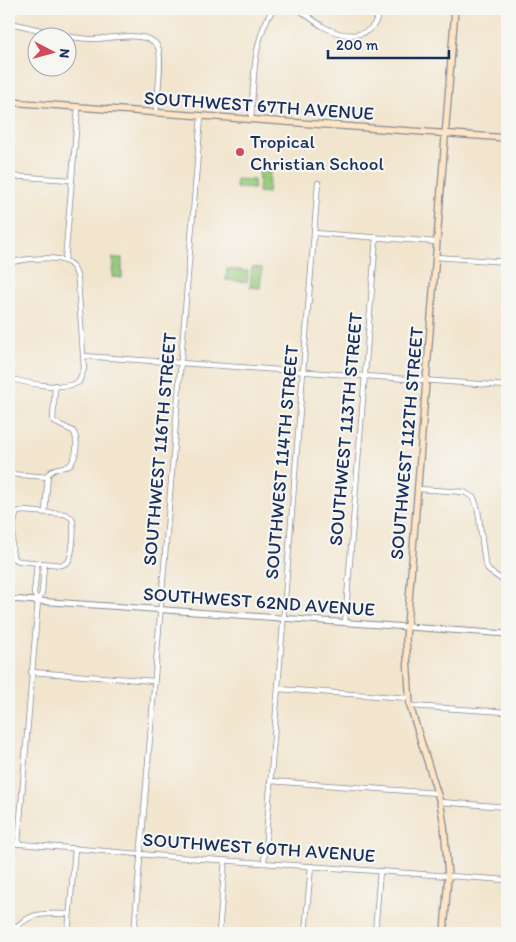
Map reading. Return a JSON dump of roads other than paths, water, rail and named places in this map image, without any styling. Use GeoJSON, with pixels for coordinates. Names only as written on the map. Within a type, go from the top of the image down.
{"type":"FeatureCollection","features":[{"type":"Feature","properties":{"kind":"main road","name":"SOUTHWEST 112TH STREET"},"geometry":{"type":"LineString","coordinates":[[444,933],[448,876],[445,834],[440,802],[410,706],[407,626],[455,9]]}},
{"type":"Feature","properties":{"kind":"main road","name":"SOUTHWEST 67TH AVENUE"},"geometry":{"type":"LineString","coordinates":[[9,102],[507,138]]}},
{"type":"Feature","properties":{"kind":"street"},"geometry":{"type":"LineString","coordinates":[[252,119],[258,45],[263,27],[273,9]]}},
{"type":"Feature","properties":{"kind":"street"},"geometry":{"type":"LineString","coordinates":[[298,9],[319,25],[341,34],[362,34],[372,26],[377,18],[379,9]]}},
{"type":"Feature","properties":{"kind":"street"},"geometry":{"type":"LineString","coordinates":[[9,23],[71,37],[96,39],[140,37],[152,41],[158,48],[160,57],[156,112]]}},
{"type":"Feature","properties":{"kind":"street"},"geometry":{"type":"LineString","coordinates":[[65,261],[78,107]]}},
{"type":"Feature","properties":{"kind":"street","name":"SOUTHWEST 116TH STREET"},"geometry":{"type":"LineString","coordinates":[[134,933],[201,116]]}},
{"type":"Feature","properties":{"kind":"street"},"geometry":{"type":"LineString","coordinates":[[9,176],[72,180]]}},
{"type":"Feature","properties":{"kind":"street","name":"SOUTHWEST 114TH STREET"},"geometry":{"type":"LineString","coordinates":[[264,863],[318,183]]}},
{"type":"Feature","properties":{"kind":"street"},"geometry":{"type":"LineString","coordinates":[[314,233],[437,242]]}},
{"type":"Feature","properties":{"kind":"street","name":"SOUTHWEST 113TH STREET"},"geometry":{"type":"LineString","coordinates":[[345,623],[376,238]]}},
{"type":"Feature","properties":{"kind":"street"},"geometry":{"type":"LineString","coordinates":[[436,257],[507,262],[505,268],[507,304]]}},
{"type":"Feature","properties":{"kind":"street"},"geometry":{"type":"LineString","coordinates":[[9,263],[28,260],[65,261],[72,266],[77,274],[84,356],[83,373],[79,382],[72,385],[55,386],[27,383],[9,378]]}},
{"type":"Feature","properties":{"kind":"street"},"geometry":{"type":"LineString","coordinates":[[84,356],[507,386]]}},
{"type":"Feature","properties":{"kind":"street"},"geometry":{"type":"LineString","coordinates":[[45,512],[48,477],[52,470],[72,464],[76,448],[76,437],[73,431],[60,426],[54,420],[55,386]]}},
{"type":"Feature","properties":{"kind":"street"},"geometry":{"type":"LineString","coordinates":[[9,474],[48,477]]}},
{"type":"Feature","properties":{"kind":"street"},"geometry":{"type":"LineString","coordinates":[[418,489],[461,492],[473,496],[478,510],[485,564],[489,571],[507,583]]}},
{"type":"Feature","properties":{"kind":"street"},"geometry":{"type":"LineString","coordinates":[[23,510],[45,512],[65,514],[72,518],[74,525],[70,558],[68,562],[62,565],[19,561],[13,557],[14,518],[17,512],[23,510]]}},
{"type":"Feature","properties":{"kind":"street"},"geometry":{"type":"LineString","coordinates":[[37,563],[34,594],[38,601]]}},
{"type":"Feature","properties":{"kind":"street"},"geometry":{"type":"LineString","coordinates":[[18,844],[31,672],[38,601],[42,593],[44,564]]}},
{"type":"Feature","properties":{"kind":"street","name":"SOUTHWEST 62ND AVENUE"},"geometry":{"type":"LineString","coordinates":[[9,598],[507,634]]}},
{"type":"Feature","properties":{"kind":"street"},"geometry":{"type":"LineString","coordinates":[[31,672],[154,681]]}},
{"type":"Feature","properties":{"kind":"street"},"geometry":{"type":"LineString","coordinates":[[278,689],[409,698]]}},
{"type":"Feature","properties":{"kind":"street"},"geometry":{"type":"LineString","coordinates":[[410,706],[507,712]]}},
{"type":"Feature","properties":{"kind":"street"},"geometry":{"type":"LineString","coordinates":[[270,781],[437,793]]}},
{"type":"Feature","properties":{"kind":"street"},"geometry":{"type":"LineString","coordinates":[[440,802],[507,806]]}},
{"type":"Feature","properties":{"kind":"street","name":"SOUTHWEST 60TH AVENUE"},"geometry":{"type":"LineString","coordinates":[[9,843],[507,880]]}},
{"type":"Feature","properties":{"kind":"street"},"geometry":{"type":"LineString","coordinates":[[68,933],[74,848]]}},
{"type":"Feature","properties":{"kind":"street"},"geometry":{"type":"LineString","coordinates":[[219,933],[225,860]]}},
{"type":"Feature","properties":{"kind":"street"},"geometry":{"type":"LineString","coordinates":[[306,933],[311,866]]}},
{"type":"Feature","properties":{"kind":"street"},"geometry":{"type":"LineString","coordinates":[[375,933],[380,871]]}},
{"type":"Feature","properties":{"kind":"street"},"geometry":{"type":"LineString","coordinates":[[9,933],[36,914],[69,914]]}},
{"type":"Feature","properties":{"kind":"place","name":"Tropical Christian School"},"geometry":{"type":"Point","coordinates":[240,152]}}]}
